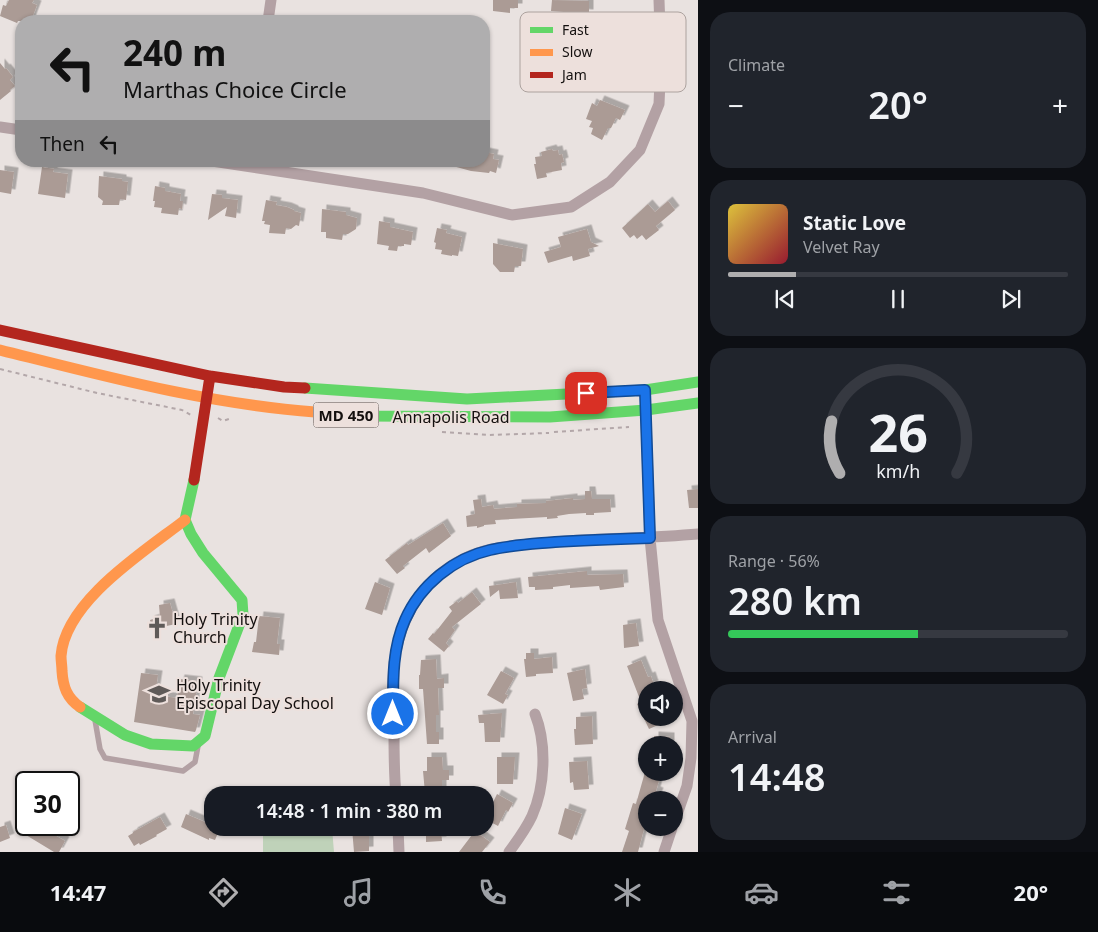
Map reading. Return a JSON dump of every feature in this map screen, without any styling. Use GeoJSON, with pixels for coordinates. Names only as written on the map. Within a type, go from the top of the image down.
{"type":"FeatureCollection","features":[{"type":"Feature","properties":{"kind":"main road","name":"Annapolis Road"},"geometry":{"type":"LineString","coordinates":[[0,330],[210,376],[284,387],[468,399],[645,390],[698,382]]}},
{"type":"Feature","properties":{"kind":"main road","name":"Annapolis Road"},"geometry":{"type":"LineString","coordinates":[[0,350],[146,387],[207,399],[271,409],[360,416],[550,417],[698,404]]}},
{"type":"Feature","properties":{"kind":"main road"},"geometry":{"type":"LineString","coordinates":[[184,520],[203,553],[242,600],[243,609],[238,631],[219,678],[205,736],[193,746],[151,744],[125,735],[71,701],[63,684],[61,656],[67,633],[81,610],[102,585],[174,526],[184,520],[191,495],[210,376]]}},
{"type":"Feature","properties":{"kind":"street"},"geometry":{"type":"LineString","coordinates":[[269,15],[271,0]]}},
{"type":"Feature","properties":{"kind":"street"},"geometry":{"type":"LineString","coordinates":[[263,167],[423,193],[512,215],[571,207],[610,182],[640,150],[659,104],[660,92]]}},
{"type":"Feature","properties":{"kind":"street"},"geometry":{"type":"LineString","coordinates":[[0,127],[15,129]]}},
{"type":"Feature","properties":{"kind":"street"},"geometry":{"type":"LineString","coordinates":[[645,390],[650,538],[658,620],[692,722],[690,769],[683,795]]}},
{"type":"Feature","properties":{"kind":"street"},"geometry":{"type":"LineString","coordinates":[[396,786],[393,694],[396,653],[405,620],[420,593],[439,575],[465,559],[506,546],[698,534]]}},
{"type":"Feature","properties":{"kind":"street"},"geometry":{"type":"LineString","coordinates":[[508,852],[528,824],[538,797],[542,744],[535,714]]}},
{"type":"Feature","properties":{"kind":"street"},"geometry":{"type":"LineString","coordinates":[[398,836],[399,852]]}},
{"type":"Feature","properties":{"kind":"street"},"geometry":{"type":"LineString","coordinates":[[664,852],[669,836]]}},
{"type":"Feature","properties":{"kind":"lane"},"geometry":{"type":"LineString","coordinates":[[94,716],[100,749],[105,758],[183,772],[195,762],[200,742]]}},
{"type":"Feature","properties":{"kind":"green space"},"geometry":{"type":"Polygon","coordinates":[[[263,836],[333,836],[334,852],[263,852],[263,836]]]}},
{"type":"Feature","properties":{"kind":"building"},"geometry":{"type":"Polygon","coordinates":[[[9,0],[34,0],[32,3],[37,5],[33,15],[15,15],[15,22],[0,16],[3,5],[6,6],[9,0]]]}},
{"type":"Feature","properties":{"kind":"building"},"geometry":{"type":"Polygon","coordinates":[[[493,0],[518,0],[518,8],[510,8],[510,13],[493,11],[493,0]]]}},
{"type":"Feature","properties":{"kind":"building"},"geometry":{"type":"Polygon","coordinates":[[[552,0],[589,1],[589,12],[551,11],[552,0]]]}},
{"type":"Feature","properties":{"kind":"building"},"geometry":{"type":"Polygon","coordinates":[[[0,63],[13,77],[10,80],[15,86],[0,100],[0,63]]]}},
{"type":"Feature","properties":{"kind":"building"},"geometry":{"type":"Polygon","coordinates":[[[600,100],[625,110],[620,120],[616,118],[611,128],[608,128],[602,140],[591,134],[593,128],[589,127],[592,121],[586,119],[592,103],[597,106],[600,100]]]}},
{"type":"Feature","properties":{"kind":"building"},"geometry":{"type":"Polygon","coordinates":[[[552,149],[553,151],[558,150],[559,155],[562,154],[564,162],[561,163],[562,170],[546,173],[547,177],[537,179],[534,164],[536,164],[535,157],[542,156],[541,152],[552,149]]]}},
{"type":"Feature","properties":{"kind":"building"},"geometry":{"type":"Polygon","coordinates":[[[490,153],[494,154],[493,159],[499,160],[496,173],[490,171],[489,173],[456,167],[490,167],[490,153]]]}},
{"type":"Feature","properties":{"kind":"building"},"geometry":{"type":"Polygon","coordinates":[[[42,167],[54,169],[53,172],[68,174],[65,198],[38,194],[42,167]]]}},
{"type":"Feature","properties":{"kind":"building"},"geometry":{"type":"Polygon","coordinates":[[[0,170],[14,172],[11,194],[0,192],[0,170]]]}},
{"type":"Feature","properties":{"kind":"building"},"geometry":{"type":"Polygon","coordinates":[[[99,176],[122,179],[122,181],[128,182],[126,200],[120,199],[119,205],[102,205],[103,201],[98,197],[99,176]]]}},
{"type":"Feature","properties":{"kind":"building"},"geometry":{"type":"Polygon","coordinates":[[[155,186],[165,188],[165,191],[181,194],[180,201],[183,201],[182,209],[179,208],[178,215],[161,213],[162,208],[154,207],[155,186]]]}},
{"type":"Feature","properties":{"kind":"building"},"geometry":{"type":"Polygon","coordinates":[[[212,194],[222,195],[222,198],[238,200],[236,218],[225,216],[227,207],[208,220],[212,194]]]}},
{"type":"Feature","properties":{"kind":"building"},"geometry":{"type":"Polygon","coordinates":[[[266,200],[277,202],[276,205],[301,213],[299,226],[296,225],[291,229],[286,228],[285,234],[269,233],[270,225],[264,224],[265,221],[262,221],[266,200]]]}},
{"type":"Feature","properties":{"kind":"building"},"geometry":{"type":"Polygon","coordinates":[[[668,201],[675,210],[656,226],[659,230],[646,240],[642,235],[637,239],[634,235],[630,238],[622,228],[648,204],[655,212],[668,201]]]}},
{"type":"Feature","properties":{"kind":"building"},"geometry":{"type":"Polygon","coordinates":[[[322,209],[346,212],[346,215],[357,218],[356,229],[348,234],[343,234],[342,240],[326,238],[326,232],[321,232],[322,209]]]}},
{"type":"Feature","properties":{"kind":"building"},"geometry":{"type":"Polygon","coordinates":[[[379,221],[390,223],[390,227],[413,232],[411,245],[404,244],[404,246],[398,246],[397,251],[388,250],[389,246],[377,244],[379,221]]]}},
{"type":"Feature","properties":{"kind":"building"},"geometry":{"type":"Polygon","coordinates":[[[437,228],[447,230],[446,233],[462,237],[458,256],[441,254],[442,250],[435,249],[436,243],[434,242],[437,228]]]}},
{"type":"Feature","properties":{"kind":"building"},"geometry":{"type":"Polygon","coordinates":[[[587,229],[591,242],[599,246],[588,249],[590,256],[573,261],[572,256],[548,263],[544,252],[561,247],[558,237],[587,229]]]}},
{"type":"Feature","properties":{"kind":"building"},"geometry":{"type":"Polygon","coordinates":[[[493,243],[523,249],[521,266],[515,266],[514,272],[500,272],[493,264],[493,243]]]}},
{"type":"Feature","properties":{"kind":"building"},"geometry":{"type":"Polygon","coordinates":[[[698,489],[698,508],[689,508],[687,490],[698,489]]]}},
{"type":"Feature","properties":{"kind":"building"},"geometry":{"type":"Polygon","coordinates":[[[585,491],[591,491],[592,499],[610,499],[611,512],[594,513],[594,515],[586,515],[586,513],[569,514],[547,519],[547,517],[495,520],[496,524],[477,528],[477,526],[467,527],[466,516],[475,514],[473,500],[481,499],[482,507],[493,505],[494,509],[517,507],[517,504],[546,503],[546,501],[573,498],[573,500],[585,499],[585,491]]]}},
{"type":"Feature","properties":{"kind":"building"},"geometry":{"type":"Polygon","coordinates":[[[443,523],[451,536],[429,553],[426,548],[403,566],[405,568],[397,574],[385,560],[407,543],[408,545],[443,523]]]}},
{"type":"Feature","properties":{"kind":"building"},"geometry":{"type":"Polygon","coordinates":[[[587,571],[587,575],[623,574],[624,587],[600,590],[599,586],[570,588],[570,585],[553,587],[553,589],[535,590],[535,587],[529,587],[528,577],[587,571]]]}},
{"type":"Feature","properties":{"kind":"building"},"geometry":{"type":"Polygon","coordinates":[[[375,582],[390,588],[382,615],[365,609],[375,582]]]}},
{"type":"Feature","properties":{"kind":"building"},"geometry":{"type":"Polygon","coordinates":[[[516,582],[518,598],[500,599],[499,590],[490,597],[489,586],[516,582]]]}},
{"type":"Feature","properties":{"kind":"building"},"geometry":{"type":"Polygon","coordinates":[[[472,592],[481,604],[452,627],[455,630],[446,643],[449,646],[444,652],[428,639],[452,611],[449,607],[457,601],[458,603],[472,592]]]}},
{"type":"Feature","properties":{"kind":"building"},"geometry":{"type":"Polygon","coordinates":[[[170,603],[176,624],[152,629],[150,620],[160,617],[159,605],[170,603]]]}},
{"type":"Feature","properties":{"kind":"building"},"geometry":{"type":"Polygon","coordinates":[[[259,616],[280,618],[277,644],[280,644],[279,655],[252,652],[254,642],[256,642],[259,616]]]}},
{"type":"Feature","properties":{"kind":"building"},"geometry":{"type":"Polygon","coordinates":[[[636,623],[639,646],[624,648],[623,625],[636,623]]]}},
{"type":"Feature","properties":{"kind":"building"},"geometry":{"type":"Polygon","coordinates":[[[526,653],[534,653],[534,659],[552,657],[553,673],[536,674],[536,676],[526,677],[524,659],[526,659],[526,653]]]}},
{"type":"Feature","properties":{"kind":"building"},"geometry":{"type":"Polygon","coordinates":[[[436,659],[437,679],[444,678],[444,688],[438,688],[439,715],[436,715],[436,732],[439,732],[439,744],[427,744],[423,689],[419,689],[419,675],[421,660],[436,659]]]}},
{"type":"Feature","properties":{"kind":"building"},"geometry":{"type":"Polygon","coordinates":[[[641,660],[648,677],[651,676],[653,681],[638,681],[638,694],[627,666],[641,660]]]}},
{"type":"Feature","properties":{"kind":"building"},"geometry":{"type":"Polygon","coordinates":[[[585,669],[587,688],[582,689],[584,699],[573,701],[567,673],[585,669]]]}},
{"type":"Feature","properties":{"kind":"building"},"geometry":{"type":"Polygon","coordinates":[[[501,671],[514,678],[505,694],[508,695],[503,704],[487,695],[501,671]]]}},
{"type":"Feature","properties":{"kind":"building"},"geometry":{"type":"Polygon","coordinates":[[[141,673],[158,675],[155,695],[177,698],[180,679],[198,681],[193,714],[200,715],[195,732],[134,722],[141,673]]]}},
{"type":"Feature","properties":{"kind":"building"},"geometry":{"type":"Polygon","coordinates":[[[502,713],[500,742],[485,742],[484,723],[479,723],[478,715],[502,713]]]}},
{"type":"Feature","properties":{"kind":"building"},"geometry":{"type":"Polygon","coordinates":[[[592,716],[593,744],[575,745],[574,729],[576,729],[576,717],[592,716]]]}},
{"type":"Feature","properties":{"kind":"building"},"geometry":{"type":"Polygon","coordinates":[[[427,757],[442,757],[443,770],[449,770],[449,780],[442,780],[442,786],[424,786],[423,771],[427,771],[427,757]]]}},
{"type":"Feature","properties":{"kind":"building"},"geometry":{"type":"Polygon","coordinates":[[[497,757],[515,757],[513,784],[497,784],[497,757]]]}},
{"type":"Feature","properties":{"kind":"building"},"geometry":{"type":"Polygon","coordinates":[[[587,761],[589,789],[574,790],[573,782],[570,783],[569,762],[587,761]]]}},
{"type":"Feature","properties":{"kind":"building"},"geometry":{"type":"Polygon","coordinates":[[[642,781],[659,781],[656,791],[640,791],[642,781]]]}},
{"type":"Feature","properties":{"kind":"building"},"geometry":{"type":"Polygon","coordinates":[[[497,794],[513,803],[508,812],[506,810],[498,826],[494,824],[494,800],[497,794]]]}},
{"type":"Feature","properties":{"kind":"building"},"geometry":{"type":"Polygon","coordinates":[[[638,797],[638,836],[642,836],[638,852],[622,852],[629,831],[625,829],[633,803],[636,804],[638,797]]]}},
{"type":"Feature","properties":{"kind":"building"},"geometry":{"type":"Polygon","coordinates":[[[565,808],[582,814],[572,840],[558,834],[565,808]]]}},
{"type":"Feature","properties":{"kind":"building"},"geometry":{"type":"Polygon","coordinates":[[[186,814],[204,822],[204,836],[217,836],[215,840],[209,838],[209,840],[181,827],[186,814]]]}},
{"type":"Feature","properties":{"kind":"building"},"geometry":{"type":"Polygon","coordinates":[[[160,817],[167,829],[140,845],[139,843],[134,846],[128,836],[160,817]]]}},
{"type":"Feature","properties":{"kind":"building"},"geometry":{"type":"Polygon","coordinates":[[[6,825],[10,838],[0,842],[0,827],[6,825]]]}},
{"type":"Feature","properties":{"kind":"building"},"geometry":{"type":"Polygon","coordinates":[[[28,836],[56,836],[65,841],[59,852],[54,852],[28,836]]]}},
{"type":"Feature","properties":{"kind":"building"},"geometry":{"type":"Polygon","coordinates":[[[353,836],[369,836],[369,851],[354,852],[353,836]]]}},
{"type":"Feature","properties":{"kind":"building"},"geometry":{"type":"Polygon","coordinates":[[[426,836],[442,836],[442,841],[426,842],[426,836]]]}},
{"type":"Feature","properties":{"kind":"building"},"geometry":{"type":"Polygon","coordinates":[[[471,836],[482,836],[490,842],[482,852],[459,852],[471,836]]]}},
{"type":"Feature","properties":{"kind":"traffic: fast"},"geometry":{"type":"LineString","coordinates":[[305,388],[467,399],[645,390],[698,382]]}},
{"type":"Feature","properties":{"kind":"traffic: fast"},"geometry":{"type":"LineString","coordinates":[[315,412],[360,416],[550,417],[646,410],[698,403]]}},
{"type":"Feature","properties":{"kind":"traffic: fast"},"geometry":{"type":"LineString","coordinates":[[80,707],[125,735],[151,744],[193,746],[205,736],[219,678],[243,615],[242,600],[203,553],[185,520],[194,480]]}},
{"type":"Feature","properties":{"kind":"traffic: slow"},"geometry":{"type":"LineString","coordinates":[[0,350],[195,396],[235,403],[315,412]]}},
{"type":"Feature","properties":{"kind":"traffic: slow"},"geometry":{"type":"LineString","coordinates":[[80,707],[72,700],[65,687],[61,658],[66,636],[76,616],[91,597],[129,562],[185,520]]}},
{"type":"Feature","properties":{"kind":"traffic: jam"},"geometry":{"type":"LineString","coordinates":[[0,330],[210,376],[284,387],[305,388]]}},
{"type":"Feature","properties":{"kind":"traffic: jam"},"geometry":{"type":"LineString","coordinates":[[194,480],[210,376]]}},
{"type":"Feature","properties":{"kind":"place","name":"Holy Trinity Church"},"geometry":{"type":"Point","coordinates":[157,628]}},
{"type":"Feature","properties":{"kind":"place","name":"Holy Trinity Episcopal Day School"},"geometry":{"type":"Point","coordinates":[159,694]}},
{"type":"Feature","properties":{"kind":"route"},"geometry":{"type":"LineString","coordinates":[[393,714],[393,685],[400,635],[405,620],[420,593],[439,575],[478,553],[506,546],[577,540],[650,538],[645,390],[586,393]]}}]}
